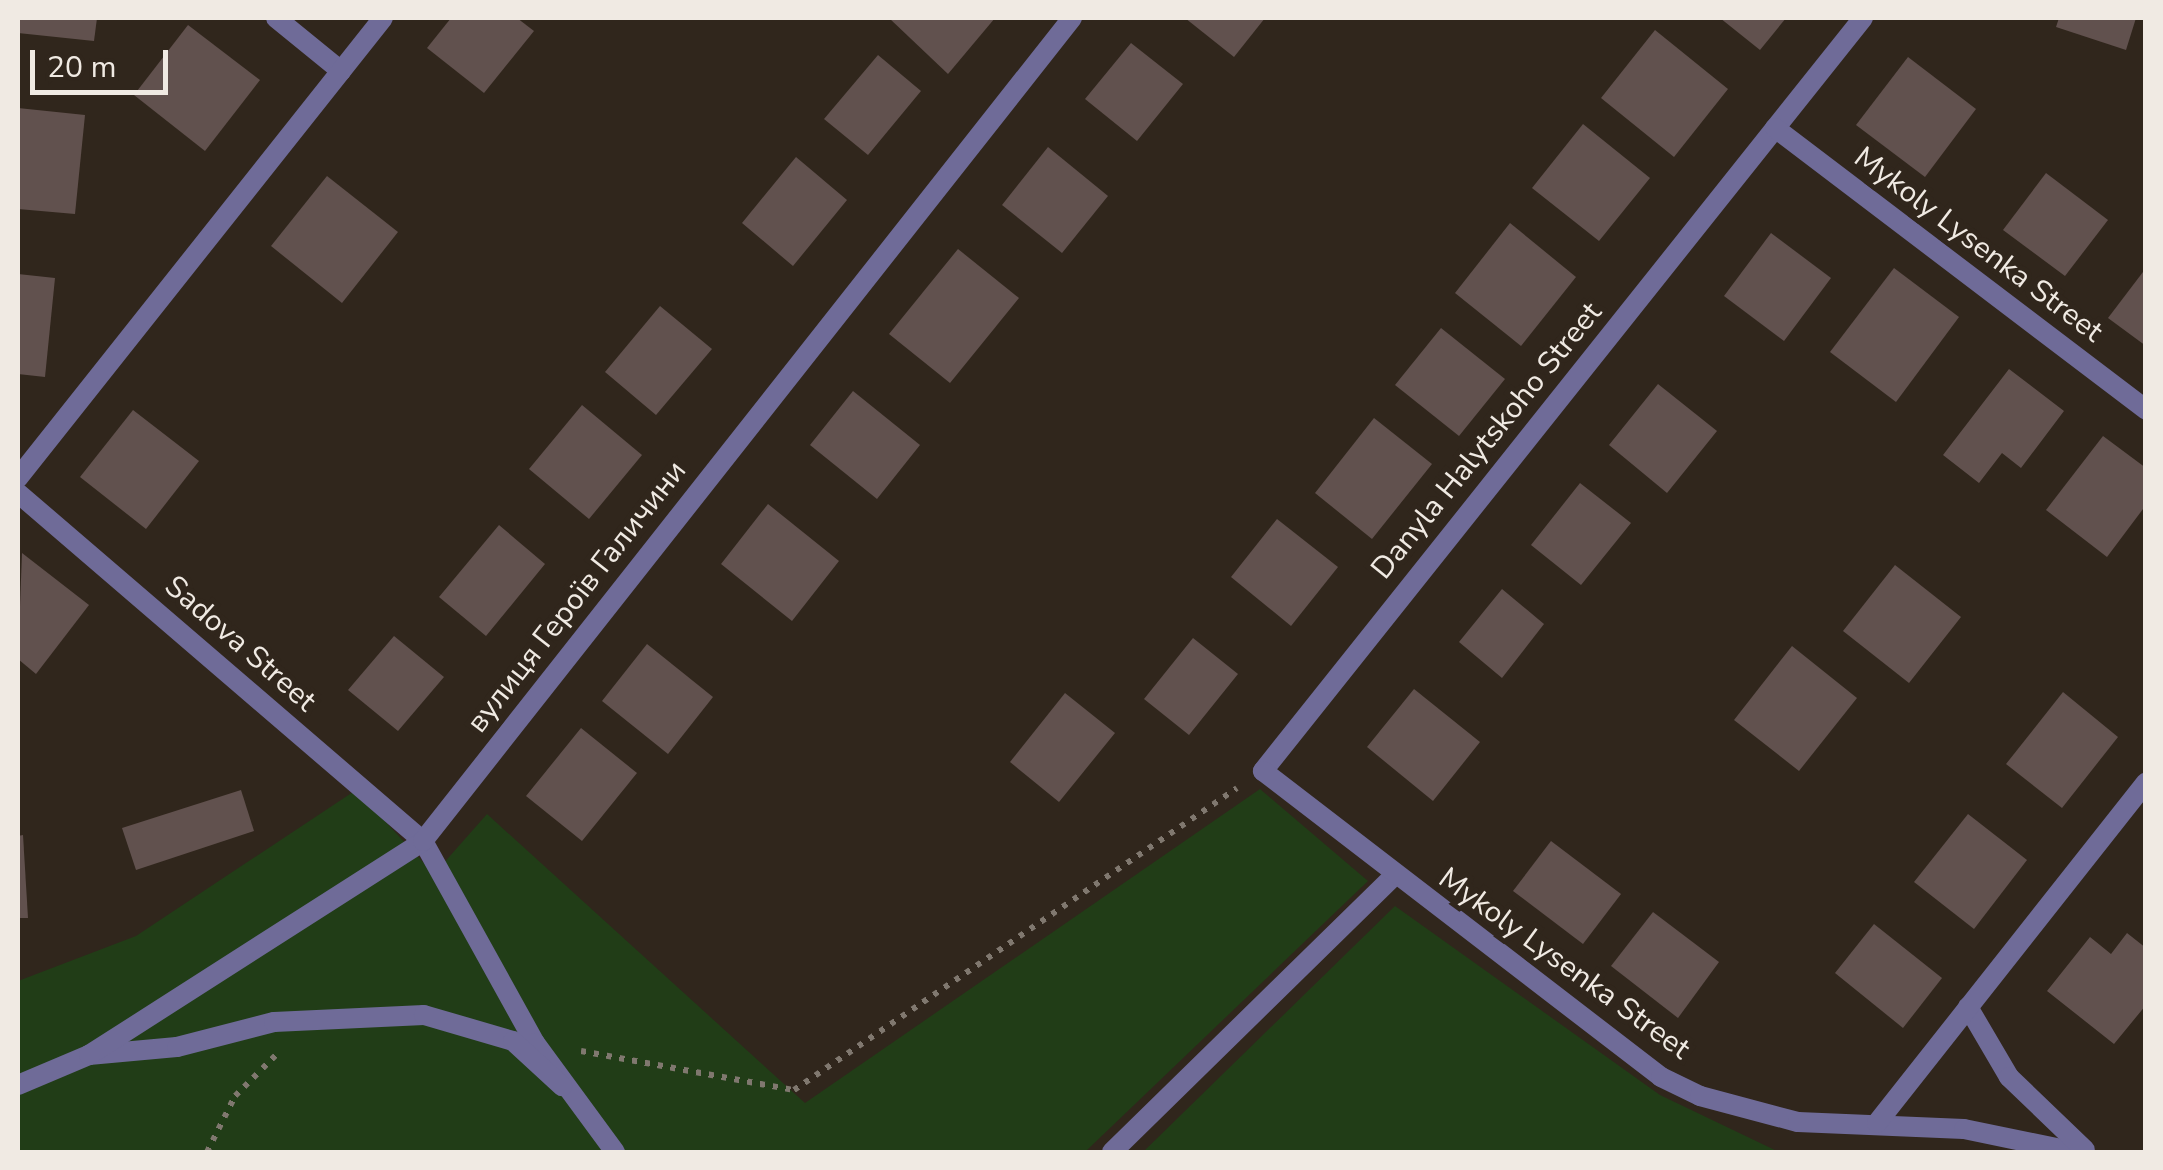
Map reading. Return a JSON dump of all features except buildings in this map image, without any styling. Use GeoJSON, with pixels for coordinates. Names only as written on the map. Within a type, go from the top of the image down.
{"type":"FeatureCollection","features":[{"type":"Feature","properties":{"kind":"street"},"geometry":{"type":"LineString","coordinates":[[276,18],[341,71]]}},
{"type":"Feature","properties":{"kind":"street"},"geometry":{"type":"LineString","coordinates":[[18,478],[382,18]]}},
{"type":"Feature","properties":{"kind":"street","name":"вулиця Героїв Галичини"},"geometry":{"type":"LineString","coordinates":[[18,1084],[89,1055],[423,842],[1072,18]]}},
{"type":"Feature","properties":{"kind":"street","name":"Danyla Halytskoho Street"},"geometry":{"type":"LineString","coordinates":[[1263,770],[1863,18]]}},
{"type":"Feature","properties":{"kind":"street","name":"Mykoly Lysenka Street"},"geometry":{"type":"LineString","coordinates":[[1775,128],[2146,410]]}},
{"type":"Feature","properties":{"kind":"street","name":"Sadova Street"},"geometry":{"type":"LineString","coordinates":[[18,492],[423,842],[562,1086]]}},
{"type":"Feature","properties":{"kind":"street"},"geometry":{"type":"LineString","coordinates":[[1112,1152],[1394,876],[1263,770]]}},
{"type":"Feature","properties":{"kind":"street"},"geometry":{"type":"LineString","coordinates":[[1877,1122],[2146,782]]}},
{"type":"Feature","properties":{"kind":"street","name":"Mykoly Lysenka Street"},"geometry":{"type":"LineString","coordinates":[[1394,876],[1661,1076],[1746,1112],[2026,1136],[2075,1152]]}},
{"type":"Feature","properties":{"kind":"street"},"geometry":{"type":"LineString","coordinates":[[1968,1007],[2009,1077],[2088,1152]]}},
{"type":"Feature","properties":{"kind":"street"},"geometry":{"type":"LineString","coordinates":[[89,1055],[328,1018],[462,1023],[513,1041],[562,1086],[614,1152]]}},
{"type":"Feature","properties":{"kind":"path"},"geometry":{"type":"LineString","coordinates":[[535,1042],[794,1090],[1263,770]]}},
{"type":"Feature","properties":{"kind":"path"},"geometry":{"type":"LineString","coordinates":[[207,1152],[235,1096],[299,1032],[328,1018]]}},
{"type":"Feature","properties":{"kind":"green space"},"geometry":{"type":"Polygon","coordinates":[[[1260,789],[1368,881],[1085,1152],[18,1152],[18,981],[136,936],[356,790],[434,874],[487,814],[805,1103],[1260,789]]]}},
{"type":"Feature","properties":{"kind":"green space"},"geometry":{"type":"Polygon","coordinates":[[[1395,906],[1660,1095],[1779,1152],[1143,1152],[1395,906]]]}}]}
